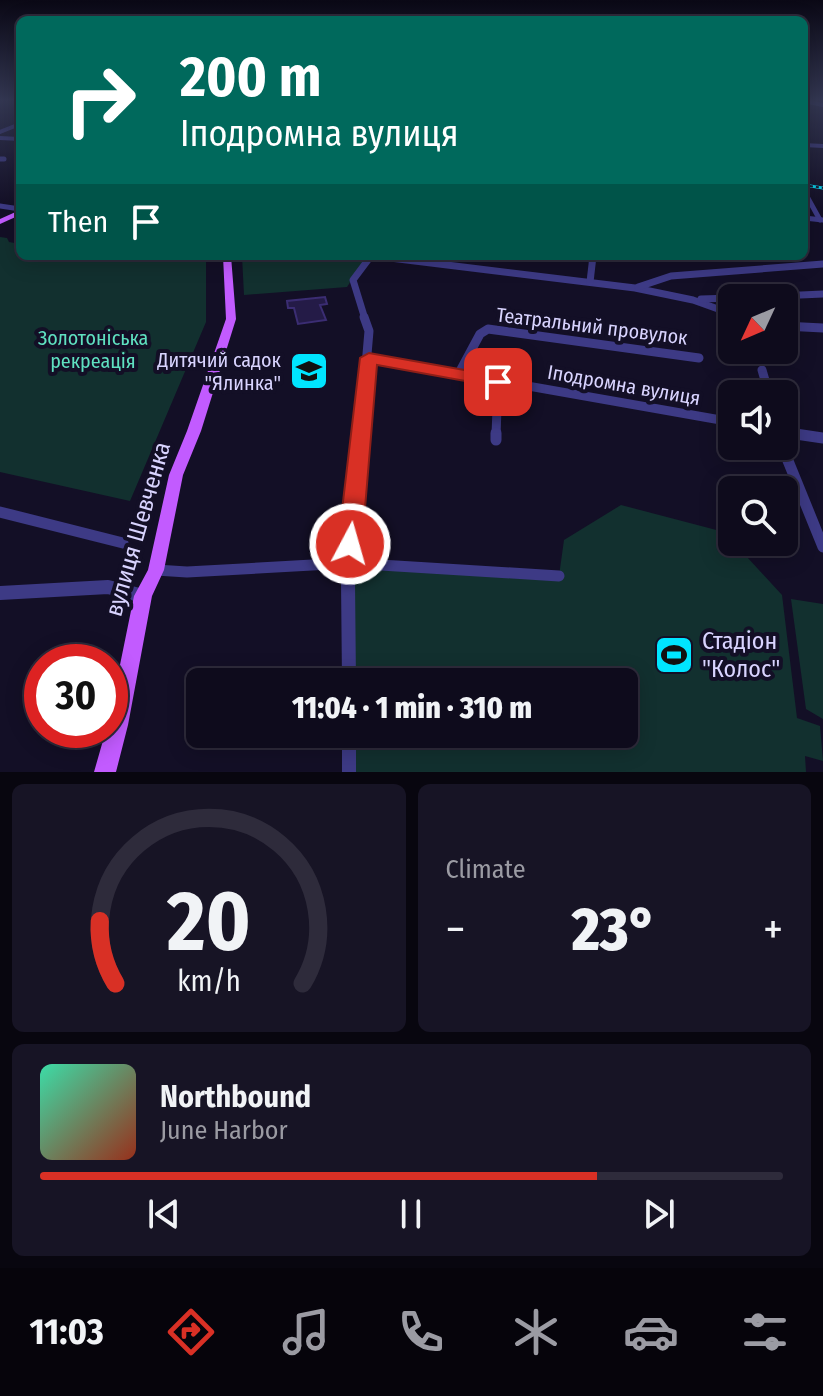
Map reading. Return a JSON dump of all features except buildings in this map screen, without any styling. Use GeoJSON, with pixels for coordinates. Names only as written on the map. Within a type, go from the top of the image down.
{"type":"FeatureCollection","features":[{"type":"Feature","properties":{"kind":"main road","name":"вулиця Шевченка"},"geometry":{"type":"LineString","coordinates":[[105,772],[118,725],[143,596],[156,570],[176,475],[209,391],[231,319],[227,260]]}},
{"type":"Feature","properties":{"kind":"street"},"geometry":{"type":"LineString","coordinates":[[808,146],[823,146]]}},
{"type":"Feature","properties":{"kind":"street"},"geometry":{"type":"LineString","coordinates":[[812,146],[823,154]]}},
{"type":"Feature","properties":{"kind":"street"},"geometry":{"type":"LineString","coordinates":[[808,198],[821,220]]}},
{"type":"Feature","properties":{"kind":"street"},"geometry":{"type":"LineString","coordinates":[[349,668],[348,563],[369,358],[369,331],[353,280],[369,260]]}},
{"type":"Feature","properties":{"kind":"street"},"geometry":{"type":"LineString","coordinates":[[406,260],[635,288],[693,300],[718,309]]}},
{"type":"Feature","properties":{"kind":"street"},"geometry":{"type":"LineString","coordinates":[[590,282],[593,260]]}},
{"type":"Feature","properties":{"kind":"street"},"geometry":{"type":"LineString","coordinates":[[635,288],[671,276],[823,264]]}},
{"type":"Feature","properties":{"kind":"street"},"geometry":{"type":"LineString","coordinates":[[798,295],[823,294]]}},
{"type":"Feature","properties":{"kind":"street"},"geometry":{"type":"LineString","coordinates":[[693,300],[718,299]]}},
{"type":"Feature","properties":{"kind":"street"},"geometry":{"type":"LineString","coordinates":[[798,327],[823,328]]}},
{"type":"Feature","properties":{"kind":"street","name":"Театральний провулок"},"geometry":{"type":"LineString","coordinates":[[458,375],[480,334],[488,329],[699,358]]}},
{"type":"Feature","properties":{"kind":"street","name":"Іподромна вулиця"},"geometry":{"type":"LineString","coordinates":[[369,358],[718,420]]}},
{"type":"Feature","properties":{"kind":"street"},"geometry":{"type":"LineString","coordinates":[[762,370],[765,380]]}},
{"type":"Feature","properties":{"kind":"street"},"geometry":{"type":"LineString","coordinates":[[496,440],[498,382]]}},
{"type":"Feature","properties":{"kind":"street"},"geometry":{"type":"LineString","coordinates":[[798,434],[823,438]]}},
{"type":"Feature","properties":{"kind":"street"},"geometry":{"type":"LineString","coordinates":[[788,460],[823,547]]}},
{"type":"Feature","properties":{"kind":"street"},"geometry":{"type":"LineString","coordinates":[[0,512],[123,543]]}},
{"type":"Feature","properties":{"kind":"street"},"geometry":{"type":"LineString","coordinates":[[156,570],[187,572],[348,563],[559,576]]}},
{"type":"Feature","properties":{"kind":"street"},"geometry":{"type":"LineString","coordinates":[[0,593],[108,587],[143,596]]}},
{"type":"Feature","properties":{"kind":"street"},"geometry":{"type":"LineString","coordinates":[[349,748],[349,772]]}},
{"type":"Feature","properties":{"kind":"green space","name":"Золотоніська рекреація"},"geometry":{"type":"Polygon","coordinates":[[[0,237],[16,243],[16,260],[206,260],[206,322],[130,501],[0,472],[0,237]]]}},
{"type":"Feature","properties":{"kind":"green space"},"geometry":{"type":"Polygon","coordinates":[[[242,260],[364,260],[347,287],[244,295],[242,260]]]}},
{"type":"Feature","properties":{"kind":"green space"},"geometry":{"type":"Polygon","coordinates":[[[621,505],[718,530],[718,556],[746,556],[782,595],[797,718],[820,726],[823,761],[805,756],[806,772],[349,772],[349,748],[638,748],[638,668],[349,668],[348,563],[559,576],[564,540],[621,505]]]}},
{"type":"Feature","properties":{"kind":"green space"},"geometry":{"type":"Polygon","coordinates":[[[791,599],[823,604],[823,719],[806,709],[791,599]]]}},
{"type":"Feature","properties":{"kind":"railway"},"geometry":{"type":"LineString","coordinates":[[808,186],[823,188]]}},
{"type":"Feature","properties":{"kind":"place","name":"Дитячий садок \"Ялинка\""},"geometry":{"type":"Point","coordinates":[309,371]}},
{"type":"Feature","properties":{"kind":"place","name":"Стадіон \"Колос\""},"geometry":{"type":"Point","coordinates":[674,655]}},
{"type":"Feature","properties":{"kind":"route"},"geometry":{"type":"LineString","coordinates":[[350,544],[369,358],[498,382]]}}]}
